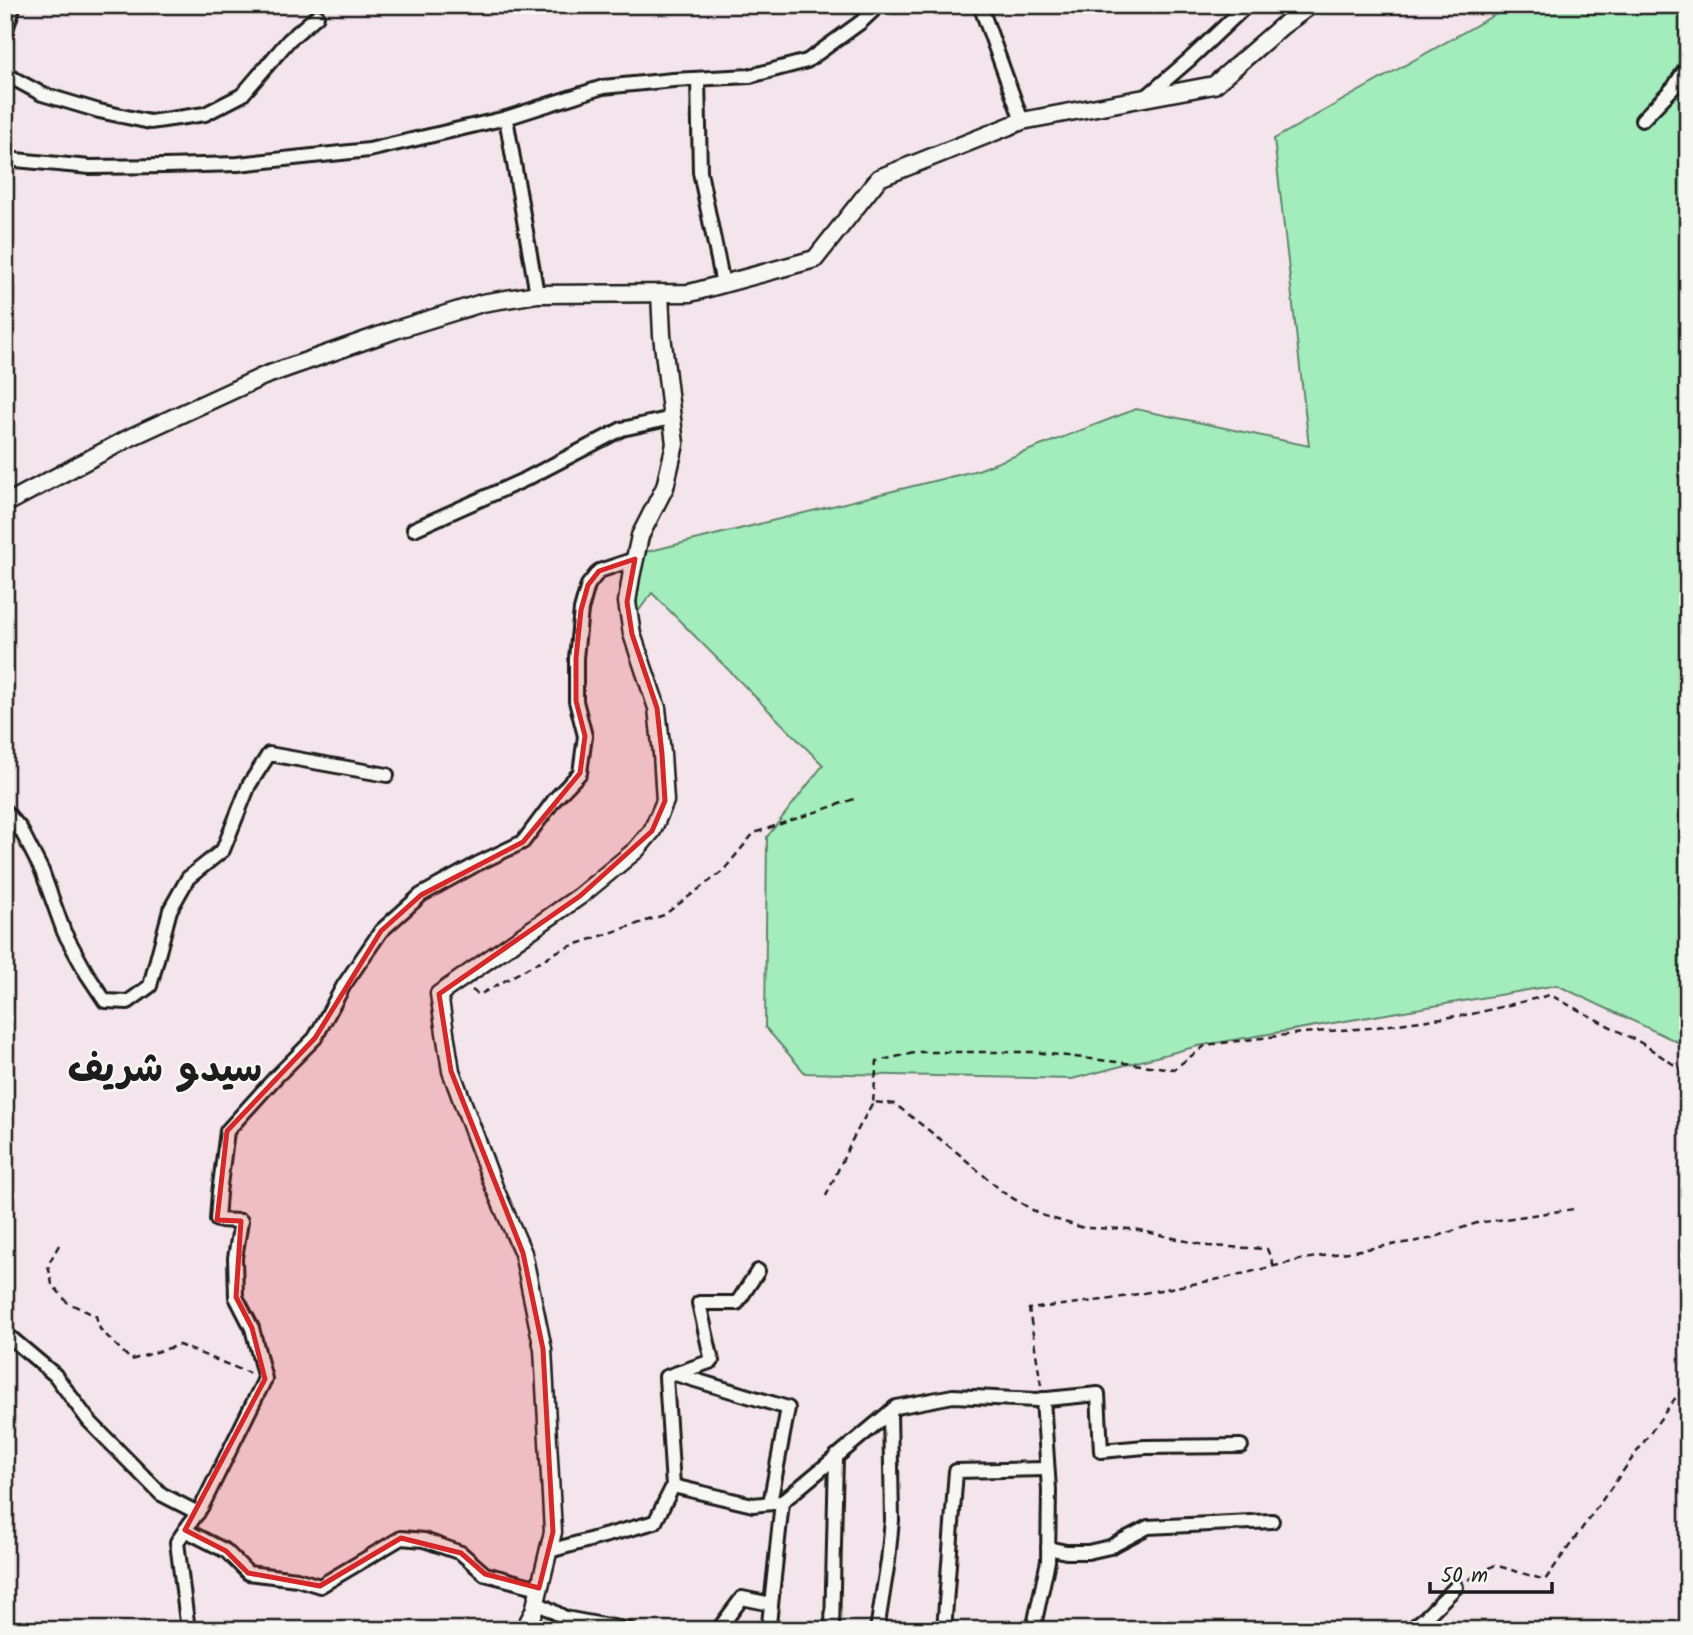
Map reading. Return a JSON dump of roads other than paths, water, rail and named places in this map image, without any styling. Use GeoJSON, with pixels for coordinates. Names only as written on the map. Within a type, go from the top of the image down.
{"type":"FeatureCollection","features":[{"type":"Feature","properties":{"kind":"street"},"geometry":{"type":"LineString","coordinates":[[5,33],[14,5]]}},
{"type":"Feature","properties":{"kind":"street"},"geometry":{"type":"LineString","coordinates":[[5,159],[90,167],[238,164],[369,150],[506,118],[603,87],[750,76],[807,61],[861,22],[878,5]]}},
{"type":"Feature","properties":{"kind":"street"},"geometry":{"type":"LineString","coordinates":[[980,5],[1021,121]]}},
{"type":"Feature","properties":{"kind":"street"},"geometry":{"type":"LineString","coordinates":[[1146,98],[1247,5]]}},
{"type":"Feature","properties":{"kind":"street"},"geometry":{"type":"LineString","coordinates":[[5,504],[131,437],[264,376],[394,330],[482,303],[537,294],[690,293],[815,259],[879,178],[1021,121],[1214,85],[1282,26],[1311,5]]}},
{"type":"Feature","properties":{"kind":"street"},"geometry":{"type":"LineString","coordinates":[[5,74],[42,94],[99,111],[150,122],[205,114],[242,95],[289,40],[317,16]]}},
{"type":"Feature","properties":{"kind":"street"},"geometry":{"type":"LineString","coordinates":[[1642,120],[1674,86],[1688,65]]}},
{"type":"Feature","properties":{"kind":"street"},"geometry":{"type":"LineString","coordinates":[[698,79],[700,172],[723,284]]}},
{"type":"Feature","properties":{"kind":"street"},"geometry":{"type":"LineString","coordinates":[[506,118],[537,294]]}},
{"type":"Feature","properties":{"kind":"street"},"geometry":{"type":"LineString","coordinates":[[524,1630],[534,1611],[554,1532],[543,1349],[523,1253],[494,1186],[451,1071],[439,994],[580,896],[636,850],[652,831],[665,801],[657,708],[632,634],[627,602],[640,536],[665,487],[675,444],[662,335],[660,293]]}},
{"type":"Feature","properties":{"kind":"street"},"geometry":{"type":"LineString","coordinates":[[414,529],[526,479],[622,429],[672,418]]}},
{"type":"Feature","properties":{"kind":"street"},"geometry":{"type":"LineString","coordinates":[[188,1630],[177,1542],[198,1513],[265,1379],[252,1328],[236,1297],[235,1258],[241,1221],[218,1220],[227,1131],[315,1038],[344,985],[381,931],[421,895],[523,842],[555,799],[580,773],[584,736],[576,701],[576,657],[581,610],[588,584],[599,571],[635,559]]}},
{"type":"Feature","properties":{"kind":"street"},"geometry":{"type":"LineString","coordinates":[[5,811],[20,828],[42,871],[64,932],[87,974],[105,1001],[128,1002],[150,986],[170,910],[188,878],[223,850],[249,785],[269,754],[387,775]]}},
{"type":"Feature","properties":{"kind":"street"},"geometry":{"type":"LineString","coordinates":[[5,832],[20,828]]}},
{"type":"Feature","properties":{"kind":"street"},"geometry":{"type":"LineString","coordinates":[[548,1551],[655,1522],[673,1486],[666,1377],[712,1361],[699,1303],[737,1303],[758,1271]]}},
{"type":"Feature","properties":{"kind":"street"},"geometry":{"type":"LineString","coordinates":[[5,1333],[55,1375],[89,1421],[161,1494],[198,1513]]}},
{"type":"Feature","properties":{"kind":"street"},"geometry":{"type":"LineString","coordinates":[[674,1374],[788,1408],[776,1502],[771,1628]]}},
{"type":"Feature","properties":{"kind":"street"},"geometry":{"type":"LineString","coordinates":[[673,1486],[753,1505],[776,1502],[896,1407],[953,1396],[1043,1399],[1098,1394],[1101,1451],[1145,1447],[1241,1446]]}},
{"type":"Feature","properties":{"kind":"street"},"geometry":{"type":"LineString","coordinates":[[1033,1630],[1048,1561],[1049,1490],[1043,1399]]}},
{"type":"Feature","properties":{"kind":"street"},"geometry":{"type":"LineString","coordinates":[[877,1630],[892,1520],[890,1412]]}},
{"type":"Feature","properties":{"kind":"street"},"geometry":{"type":"LineString","coordinates":[[832,1630],[836,1457]]}},
{"type":"Feature","properties":{"kind":"street"},"geometry":{"type":"LineString","coordinates":[[944,1630],[956,1471],[1047,1469]]}},
{"type":"Feature","properties":{"kind":"street"},"geometry":{"type":"LineString","coordinates":[[1048,1548],[1066,1552],[1088,1552],[1110,1547],[1148,1527],[1272,1521]]}},
{"type":"Feature","properties":{"kind":"street"},"geometry":{"type":"LineString","coordinates":[[186,1530],[226,1552],[248,1573],[297,1579],[320,1586],[401,1538],[424,1540],[461,1553],[485,1574],[538,1595],[565,1618],[572,1630]]}},
{"type":"Feature","properties":{"kind":"street"},"geometry":{"type":"LineString","coordinates":[[1409,1630],[1456,1587]]}},
{"type":"Feature","properties":{"kind":"street"},"geometry":{"type":"LineString","coordinates":[[718,1630],[741,1598],[771,1604]]}},
{"type":"Feature","properties":{"kind":"street"},"geometry":{"type":"LineString","coordinates":[[565,1618],[630,1630]]}},
{"type":"Feature","properties":{"kind":"district","name":"سيدو شريف"},"geometry":{"type":"Point","coordinates":[165,1071]}}]}
